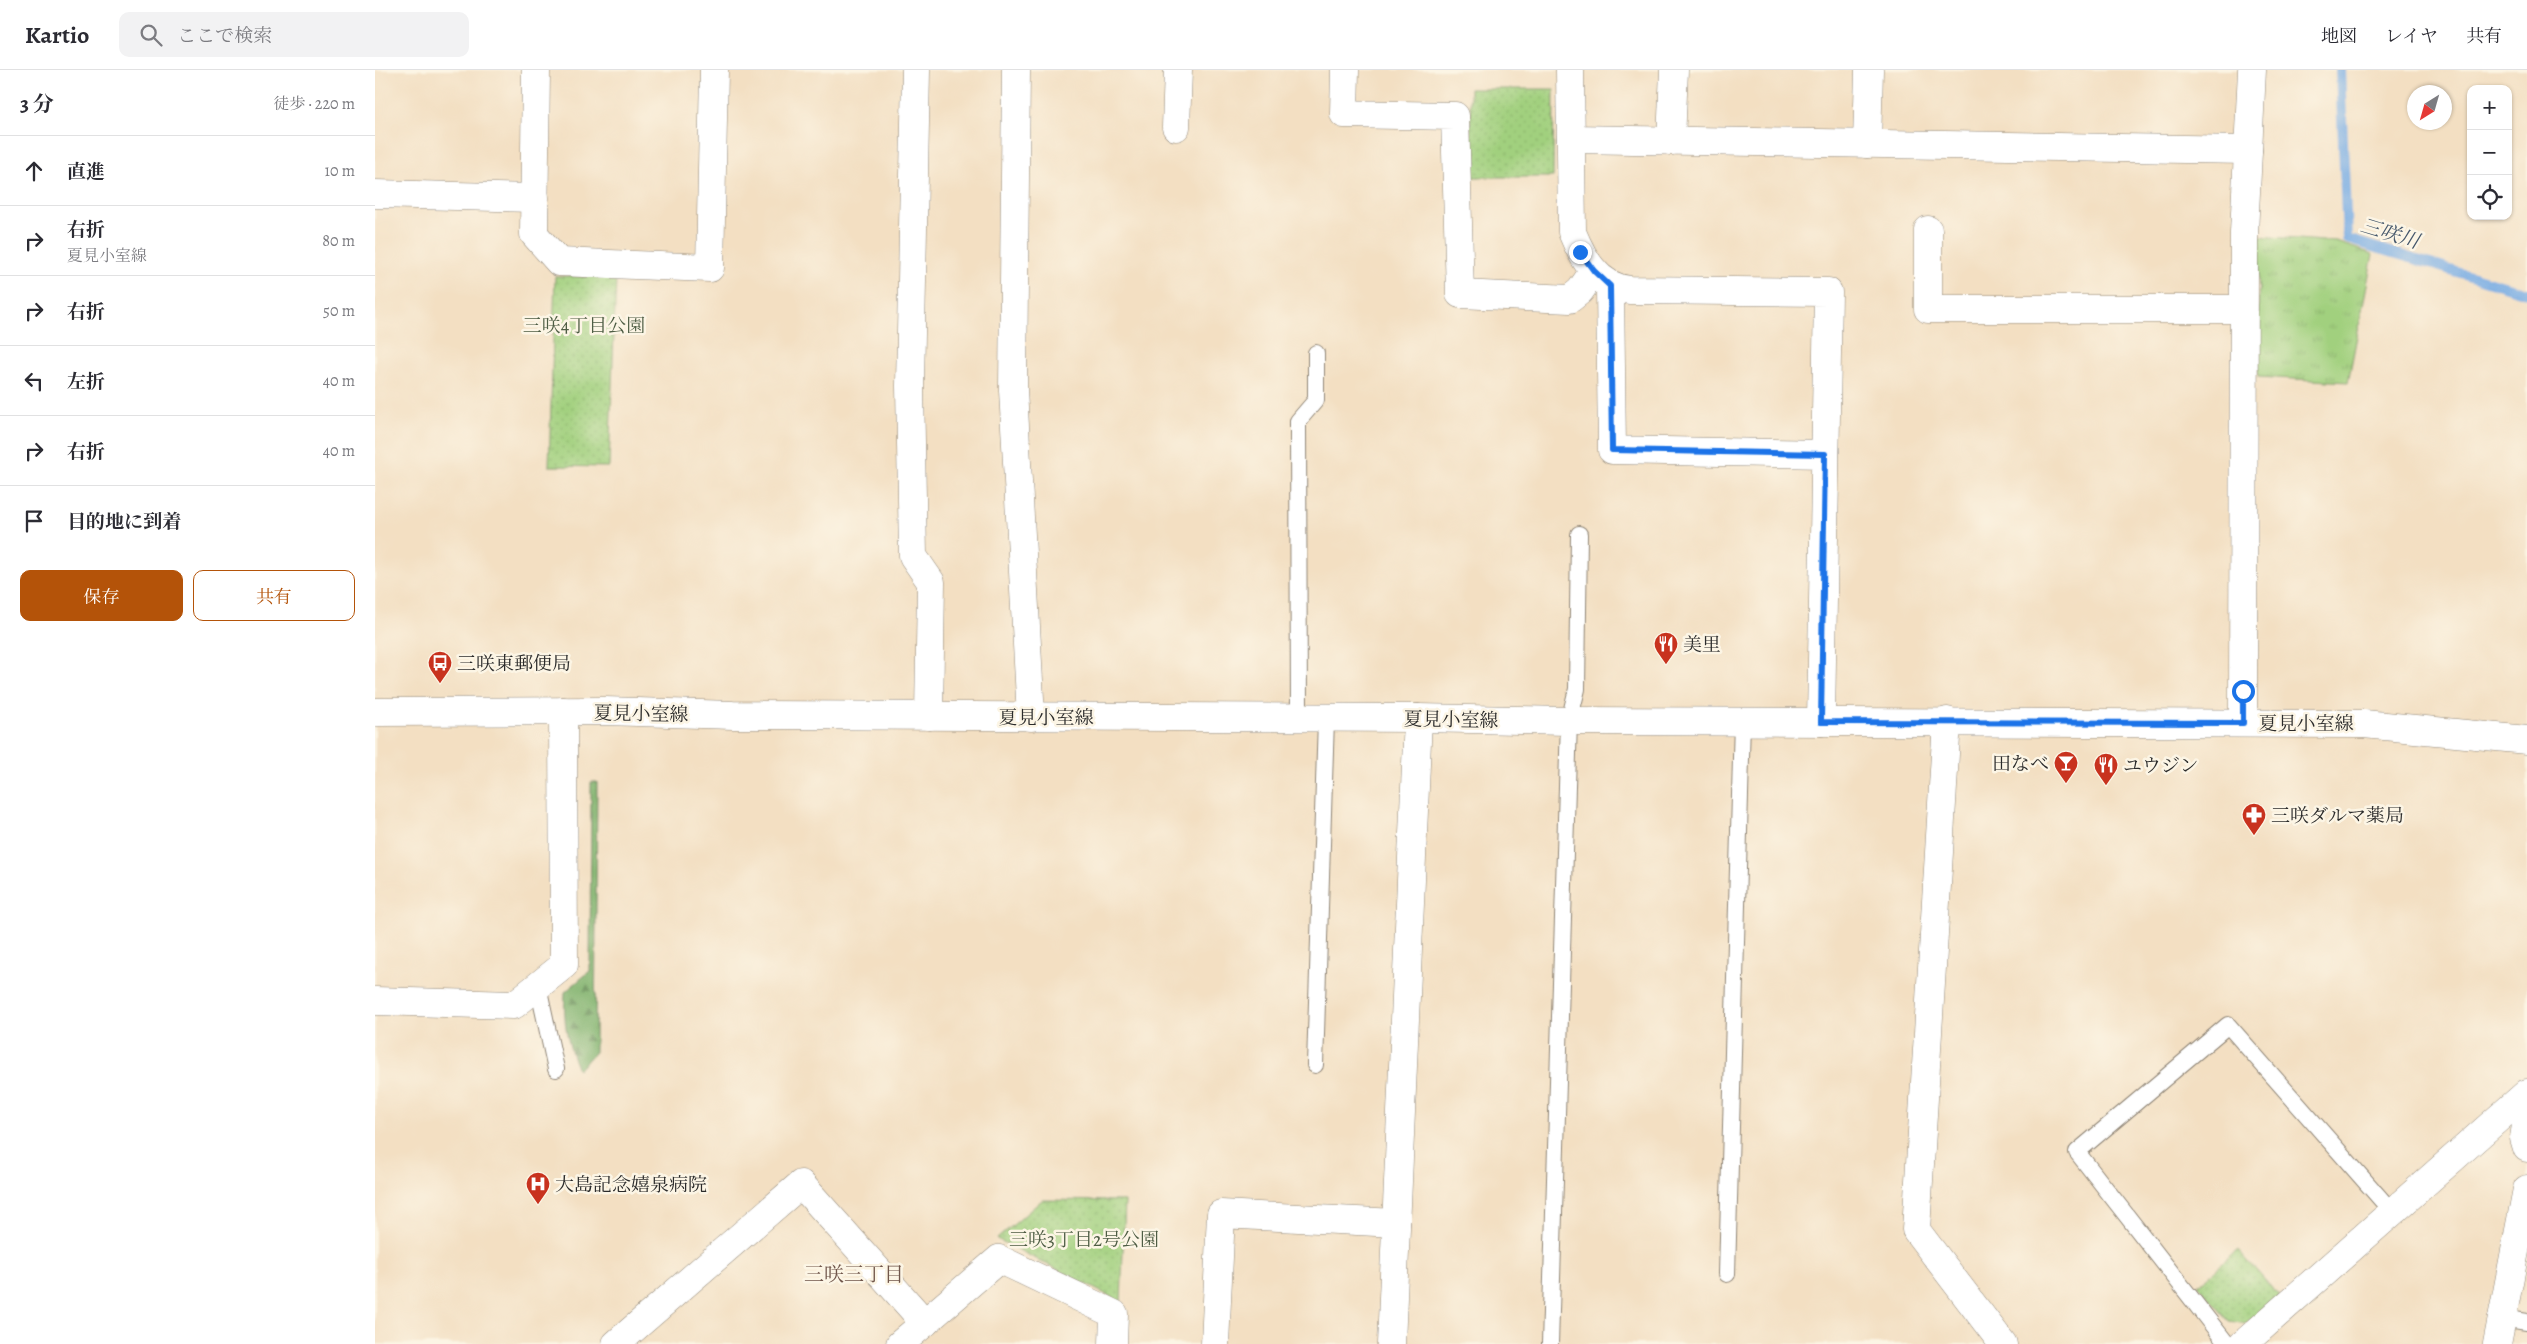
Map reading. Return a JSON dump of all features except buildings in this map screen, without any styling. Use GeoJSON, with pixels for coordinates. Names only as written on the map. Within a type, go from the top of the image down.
{"type":"FeatureCollection","features":[{"type":"Feature","properties":{"kind":"street"},"geometry":{"type":"LineString","coordinates":[[536,70],[534,234],[559,262],[710,268],[714,70]]}},
{"type":"Feature","properties":{"kind":"street"},"geometry":{"type":"LineString","coordinates":[[916,70],[910,386],[913,556],[931,582],[929,716]]}},
{"type":"Feature","properties":{"kind":"street"},"geometry":{"type":"LineString","coordinates":[[1016,70],[1013,390],[1031,717]]}},
{"type":"Feature","properties":{"kind":"street"},"geometry":{"type":"LineString","coordinates":[[1176,127],[1178,70]]}},
{"type":"Feature","properties":{"kind":"street"},"geometry":{"type":"LineString","coordinates":[[1345,70],[1344,114],[1455,116],[1460,294],[1570,299],[1602,278]]}},
{"type":"Feature","properties":{"kind":"street"},"geometry":{"type":"LineString","coordinates":[[1570,70],[1572,232],[1580,252],[1602,278],[1630,290],[1828,292],[1821,722]]}},
{"type":"Feature","properties":{"kind":"street"},"geometry":{"type":"LineString","coordinates":[[1671,141],[1674,70]]}},
{"type":"Feature","properties":{"kind":"street"},"geometry":{"type":"LineString","coordinates":[[1867,144],[1869,70]]}},
{"type":"Feature","properties":{"kind":"street"},"geometry":{"type":"LineString","coordinates":[[2243,723],[2243,233],[2252,70]]}},
{"type":"Feature","properties":{"kind":"street"},"geometry":{"type":"LineString","coordinates":[[1571,139],[2248,150]]}},
{"type":"Feature","properties":{"kind":"street"},"geometry":{"type":"LineString","coordinates":[[375,194],[535,198]]}},
{"type":"Feature","properties":{"kind":"street"},"geometry":{"type":"LineString","coordinates":[[1928,230],[1928,309],[2243,309]]}},
{"type":"Feature","properties":{"kind":"street"},"geometry":{"type":"LineString","coordinates":[[1602,278],[1612,450],[1825,454]]}},
{"type":"Feature","properties":{"kind":"street"},"geometry":{"type":"LineString","coordinates":[[375,1001],[514,1005],[563,965],[563,711]]}},
{"type":"Feature","properties":{"kind":"street","name":"夏見小室線"},"geometry":{"type":"LineString","coordinates":[[375,712],[563,711],[1569,721],[2364,724],[2527,740]]}},
{"type":"Feature","properties":{"kind":"street"},"geometry":{"type":"LineString","coordinates":[[1391,1344],[1418,718]]}},
{"type":"Feature","properties":{"kind":"street"},"geometry":{"type":"LineString","coordinates":[[1947,721],[1916,1230],[2003,1344]]}},
{"type":"Feature","properties":{"kind":"street"},"geometry":{"type":"LineString","coordinates":[[2243,1344],[2527,1093]]}},
{"type":"Feature","properties":{"kind":"street"},"geometry":{"type":"LineString","coordinates":[[2527,1118],[2523,1138],[2527,1148]]}},
{"type":"Feature","properties":{"kind":"street"},"geometry":{"type":"LineString","coordinates":[[616,1344],[801,1184],[925,1323]]}},
{"type":"Feature","properties":{"kind":"street"},"geometry":{"type":"LineString","coordinates":[[2509,1328],[2527,1189]]}},
{"type":"Feature","properties":{"kind":"street"},"geometry":{"type":"LineString","coordinates":[[1215,1344],[1221,1214],[1396,1223]]}},
{"type":"Feature","properties":{"kind":"street"},"geometry":{"type":"LineString","coordinates":[[900,1344],[999,1259],[1114,1314],[1113,1344]]}},
{"type":"Feature","properties":{"kind":"lane"},"geometry":{"type":"LineString","coordinates":[[1299,718],[1298,421],[1317,400],[1316,353]]}},
{"type":"Feature","properties":{"kind":"lane"},"geometry":{"type":"LineString","coordinates":[[1550,1344],[1569,721],[1577,689],[1579,534]]}},
{"type":"Feature","properties":{"kind":"lane"},"geometry":{"type":"LineString","coordinates":[[1315,1065],[1327,719]]}},
{"type":"Feature","properties":{"kind":"lane"},"geometry":{"type":"LineString","coordinates":[[1727,1274],[1742,721]]}},
{"type":"Feature","properties":{"kind":"lane"},"geometry":{"type":"LineString","coordinates":[[538,986],[556,1069]]}},
{"type":"Feature","properties":{"kind":"lane"},"geometry":{"type":"LineString","coordinates":[[2227,1344],[2077,1152],[2227,1025],[2393,1213]]}},
{"type":"Feature","properties":{"kind":"green space"},"geometry":{"type":"Polygon","coordinates":[[[1470,89],[1554,89],[1553,177],[1471,177],[1470,89]]]}},
{"type":"Feature","properties":{"kind":"green space"},"geometry":{"type":"Polygon","coordinates":[[[2259,236],[2336,242],[2373,254],[2348,382],[2258,377],[2259,236]]]}},
{"type":"Feature","properties":{"kind":"green space","name":"三咲4丁目公園"},"geometry":{"type":"Polygon","coordinates":[[[555,276],[616,277],[609,467],[549,466],[555,276]]]}},
{"type":"Feature","properties":{"kind":"green space"},"geometry":{"type":"Polygon","coordinates":[[[591,782],[597,782],[595,1052],[578,1070],[567,1032],[565,992],[590,971],[591,782]]]}},
{"type":"Feature","properties":{"kind":"green space","name":"三咲3丁目2号公園"},"geometry":{"type":"Polygon","coordinates":[[[1042,1200],[1125,1201],[1121,1302],[997,1239],[1042,1200]]]}},
{"type":"Feature","properties":{"kind":"green space"},"geometry":{"type":"Polygon","coordinates":[[[2238,1250],[2279,1296],[2246,1324],[2229,1321],[2198,1285],[2238,1250]]]}},
{"type":"Feature","properties":{"kind":"waterway","name":"三咲川"},"geometry":{"type":"LineString","coordinates":[[2340,70],[2347,239],[2527,293]]}},
{"type":"Feature","properties":{"kind":"place","name":"美里"},"geometry":{"type":"Point","coordinates":[1666,665]}},
{"type":"Feature","properties":{"kind":"place","name":"三咲東郵便局"},"geometry":{"type":"Point","coordinates":[440,684]}},
{"type":"Feature","properties":{"kind":"place","name":"田なべ"},"geometry":{"type":"Point","coordinates":[2066,784]}},
{"type":"Feature","properties":{"kind":"place","name":"ユウジン"},"geometry":{"type":"Point","coordinates":[2106,786]}},
{"type":"Feature","properties":{"kind":"place","name":"三咲ダルマ薬局"},"geometry":{"type":"Point","coordinates":[2254,836]}},
{"type":"Feature","properties":{"kind":"place","name":"大島記念嬉泉病院"},"geometry":{"type":"Point","coordinates":[538,1205]}},
{"type":"Feature","properties":{"kind":"district","name":"三咲三丁目"},"geometry":{"type":"Point","coordinates":[854,1274]}},
{"type":"Feature","properties":{"kind":"route"},"geometry":{"type":"LineString","coordinates":[[1580,252],[1601,279],[1610,286],[1612,450],[1825,454],[1821,722],[2243,723],[2243,691]]}}]}
